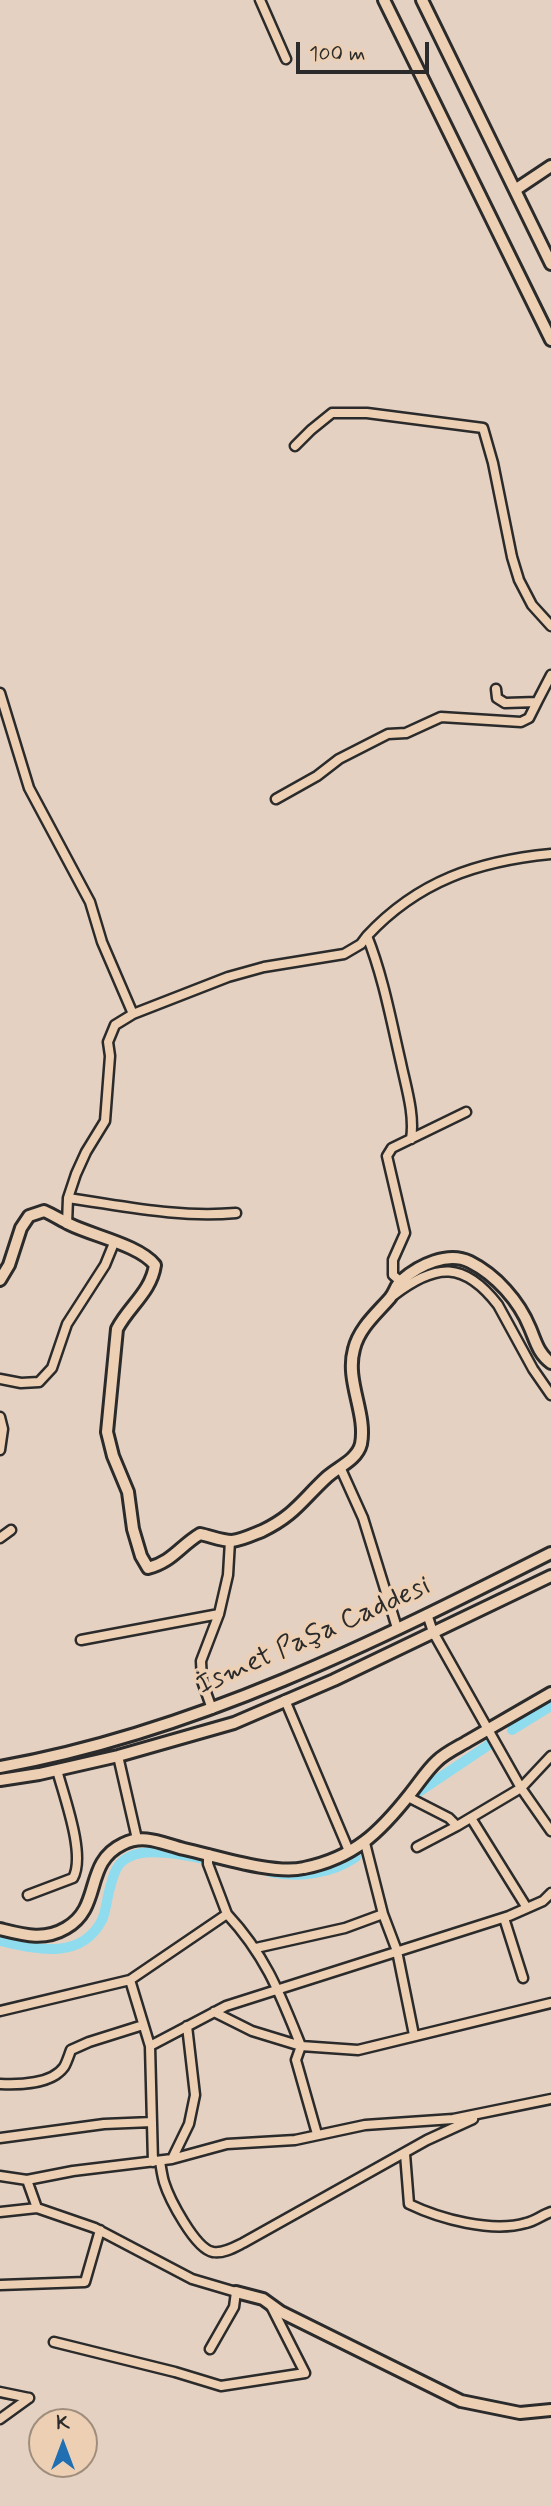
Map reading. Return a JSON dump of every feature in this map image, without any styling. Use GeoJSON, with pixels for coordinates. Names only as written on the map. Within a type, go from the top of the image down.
{"type":"FeatureCollection","features":[{"type":"Feature","properties":{"kind":"main road"},"geometry":{"type":"LineString","coordinates":[[384,0],[551,340]]}},
{"type":"Feature","properties":{"kind":"main road"},"geometry":{"type":"LineString","coordinates":[[422,0],[551,264]]}},
{"type":"Feature","properties":{"kind":"main road"},"geometry":{"type":"LineString","coordinates":[[515,190],[551,166]]}},
{"type":"Feature","properties":{"kind":"main road"},"geometry":{"type":"LineString","coordinates":[[0,1280],[29,1216],[44,1210],[67,1224],[149,1258],[155,1265],[153,1279],[117,1329],[107,1432],[113,1456],[128,1492],[133,1529],[141,1556],[148,1568],[163,1564],[188,1541],[201,1534],[230,1541],[248,1537],[284,1520],[354,1457],[361,1446],[360,1419],[352,1374],[354,1349],[373,1314],[391,1296],[400,1281],[429,1263],[447,1258],[467,1260],[487,1272],[513,1297],[529,1326],[537,1348],[551,1363]]}},
{"type":"Feature","properties":{"kind":"main road","name":"İsmet Paşa Caddesi"},"geometry":{"type":"LineString","coordinates":[[0,1767],[88,1749],[212,1709],[289,1679],[551,1553]]}},
{"type":"Feature","properties":{"kind":"main road"},"geometry":{"type":"LineString","coordinates":[[0,1780],[118,1756],[234,1723],[334,1680],[551,1576]]}},
{"type":"Feature","properties":{"kind":"main road"},"geometry":{"type":"LineString","coordinates":[[0,1929],[38,1937],[55,1934],[75,1923],[84,1914],[101,1861],[122,1844],[137,1839],[160,1840],[208,1858],[257,1866],[301,1869],[323,1863],[365,1843],[408,1797],[437,1760],[551,1693]]}},
{"type":"Feature","properties":{"kind":"main road"},"geometry":{"type":"LineString","coordinates":[[236,2292],[263,2299],[281,2312],[461,2401],[520,2413],[551,2410]]}},
{"type":"Feature","properties":{"kind":"street"},"geometry":{"type":"LineString","coordinates":[[260,0],[286,59]]}},
{"type":"Feature","properties":{"kind":"street"},"geometry":{"type":"LineString","coordinates":[[295,446],[332,413],[367,413],[483,428],[519,580],[531,605],[551,626]]}},
{"type":"Feature","properties":{"kind":"street"},"geometry":{"type":"LineString","coordinates":[[276,799],[317,776],[339,759],[388,734],[406,733],[441,717],[522,722],[529,718],[551,675]]}},
{"type":"Feature","properties":{"kind":"street"},"geometry":{"type":"LineString","coordinates":[[496,689],[497,698],[505,704],[537,702]]}},
{"type":"Feature","properties":{"kind":"street"},"geometry":{"type":"LineString","coordinates":[[0,693],[29,788],[90,902],[102,942],[133,1014]]}},
{"type":"Feature","properties":{"kind":"street"},"geometry":{"type":"LineString","coordinates":[[67,1224],[68,1198],[86,1152],[105,1121],[110,1056],[108,1042],[115,1025],[133,1014],[228,977],[264,967],[344,954],[361,944],[386,915],[442,880],[485,863],[551,854]]}},
{"type":"Feature","properties":{"kind":"street"},"geometry":{"type":"LineString","coordinates":[[367,936],[375,954],[402,1071],[413,1127],[411,1139]]}},
{"type":"Feature","properties":{"kind":"street"},"geometry":{"type":"LineString","coordinates":[[400,1281],[393,1275],[393,1260],[405,1233],[387,1156],[392,1148],[466,1112]]}},
{"type":"Feature","properties":{"kind":"street"},"geometry":{"type":"LineString","coordinates":[[68,1198],[156,1213],[203,1216],[236,1213]]}},
{"type":"Feature","properties":{"kind":"street"},"geometry":{"type":"LineString","coordinates":[[0,1379],[21,1383],[39,1382],[52,1368],[67,1324],[105,1265],[114,1243]]}},
{"type":"Feature","properties":{"kind":"street"},"geometry":{"type":"LineString","coordinates":[[391,1296],[427,1275],[444,1270],[459,1271],[492,1296],[533,1369],[551,1395]]}},
{"type":"Feature","properties":{"kind":"street"},"geometry":{"type":"LineString","coordinates":[[0,1417],[3,1429],[0,1450]]}},
{"type":"Feature","properties":{"kind":"street"},"geometry":{"type":"LineString","coordinates":[[340,1467],[363,1518],[397,1628]]}},
{"type":"Feature","properties":{"kind":"street"},"geometry":{"type":"LineString","coordinates":[[0,1538],[11,1530]]}},
{"type":"Feature","properties":{"kind":"street"},"geometry":{"type":"LineString","coordinates":[[212,1709],[202,1681],[201,1661],[219,1614],[228,1575],[230,1541]]}},
{"type":"Feature","properties":{"kind":"street"},"geometry":{"type":"LineString","coordinates":[[81,1640],[219,1614]]}},
{"type":"Feature","properties":{"kind":"street"},"geometry":{"type":"LineString","coordinates":[[427,1614],[433,1632],[521,1788],[551,1831]]}},
{"type":"Feature","properties":{"kind":"street"},"geometry":{"type":"LineString","coordinates":[[285,1700],[349,1851]]}},
{"type":"Feature","properties":{"kind":"street"},"geometry":{"type":"LineString","coordinates":[[118,1756],[137,1839]]}},
{"type":"Feature","properties":{"kind":"street"},"geometry":{"type":"LineString","coordinates":[[417,1847],[521,1788],[551,1756]]}},
{"type":"Feature","properties":{"kind":"street"},"geometry":{"type":"LineString","coordinates":[[28,1895],[72,1878],[77,1871],[78,1854],[57,1770]]}},
{"type":"Feature","properties":{"kind":"street"},"geometry":{"type":"LineString","coordinates":[[408,1797],[449,1818],[457,1826]]}},
{"type":"Feature","properties":{"kind":"street"},"geometry":{"type":"LineString","coordinates":[[471,1818],[527,1908]]}},
{"type":"Feature","properties":{"kind":"street"},"geometry":{"type":"LineString","coordinates":[[365,1843],[383,1914],[397,1951],[414,2035]]}},
{"type":"Feature","properties":{"kind":"street"},"geometry":{"type":"LineString","coordinates":[[208,1858],[228,1914],[256,1948],[278,1989],[301,2046],[296,2060],[317,2134]]}},
{"type":"Feature","properties":{"kind":"street"},"geometry":{"type":"LineString","coordinates":[[150,2046],[226,2006],[504,1918],[543,1901],[551,1894]]}},
{"type":"Feature","properties":{"kind":"street"},"geometry":{"type":"LineString","coordinates":[[0,2011],[130,1980],[228,1914]]}},
{"type":"Feature","properties":{"kind":"street"},"geometry":{"type":"LineString","coordinates":[[256,1948],[345,1927],[383,1914]]}},
{"type":"Feature","properties":{"kind":"street"},"geometry":{"type":"LineString","coordinates":[[504,1918],[523,1978]]}},
{"type":"Feature","properties":{"kind":"street"},"geometry":{"type":"LineString","coordinates":[[130,1980],[150,2046],[152,2122],[157,2161],[181,2218],[204,2248],[214,2253],[243,2243],[427,2140],[486,2114]]}},
{"type":"Feature","properties":{"kind":"street"},"geometry":{"type":"LineString","coordinates":[[214,2012],[252,2031],[301,2046],[358,2050],[551,2003]]}},
{"type":"Feature","properties":{"kind":"street"},"geometry":{"type":"LineString","coordinates":[[0,2084],[51,2078],[64,2067],[71,2050],[143,2025]]}},
{"type":"Feature","properties":{"kind":"street"},"geometry":{"type":"LineString","coordinates":[[172,2160],[189,2124],[195,2095],[187,2026]]}},
{"type":"Feature","properties":{"kind":"street"},"geometry":{"type":"LineString","coordinates":[[0,2176],[27,2180],[74,2171],[172,2160],[227,2144],[295,2140],[365,2125],[453,2119],[551,2099]]}},
{"type":"Feature","properties":{"kind":"street"},"geometry":{"type":"LineString","coordinates":[[0,2138],[104,2124],[152,2122]]}},
{"type":"Feature","properties":{"kind":"street"},"geometry":{"type":"LineString","coordinates":[[405,2154],[409,2204],[431,2215],[496,2227],[527,2223],[551,2212]]}},
{"type":"Feature","properties":{"kind":"street"},"geometry":{"type":"LineString","coordinates":[[27,2180],[37,2208]]}},
{"type":"Feature","properties":{"kind":"street"},"geometry":{"type":"LineString","coordinates":[[0,2212],[37,2208],[100,2230],[192,2279],[236,2292],[234,2307],[210,2349]]}},
{"type":"Feature","properties":{"kind":"street"},"geometry":{"type":"LineString","coordinates":[[0,2285],[85,2282],[100,2230]]}},
{"type":"Feature","properties":{"kind":"street"},"geometry":{"type":"LineString","coordinates":[[54,2342],[221,2386],[305,2373],[269,2303]]}},
{"type":"Feature","properties":{"kind":"street"},"geometry":{"type":"LineString","coordinates":[[0,2392],[29,2398],[0,2419]]}},
{"type":"Feature","properties":{"kind":"waterway"},"geometry":{"type":"LineString","coordinates":[[512,1730],[551,1706]]}},
{"type":"Feature","properties":{"kind":"waterway"},"geometry":{"type":"LineString","coordinates":[[414,1795],[493,1742]]}},
{"type":"Feature","properties":{"kind":"waterway"},"geometry":{"type":"LineString","coordinates":[[0,1941],[43,1949],[70,1947],[82,1942],[102,1920],[114,1874],[118,1866],[129,1857],[159,1852],[214,1861]]}},
{"type":"Feature","properties":{"kind":"waterway"},"geometry":{"type":"LineString","coordinates":[[270,1872],[292,1875],[315,1873],[337,1867],[356,1857]]}}]}
